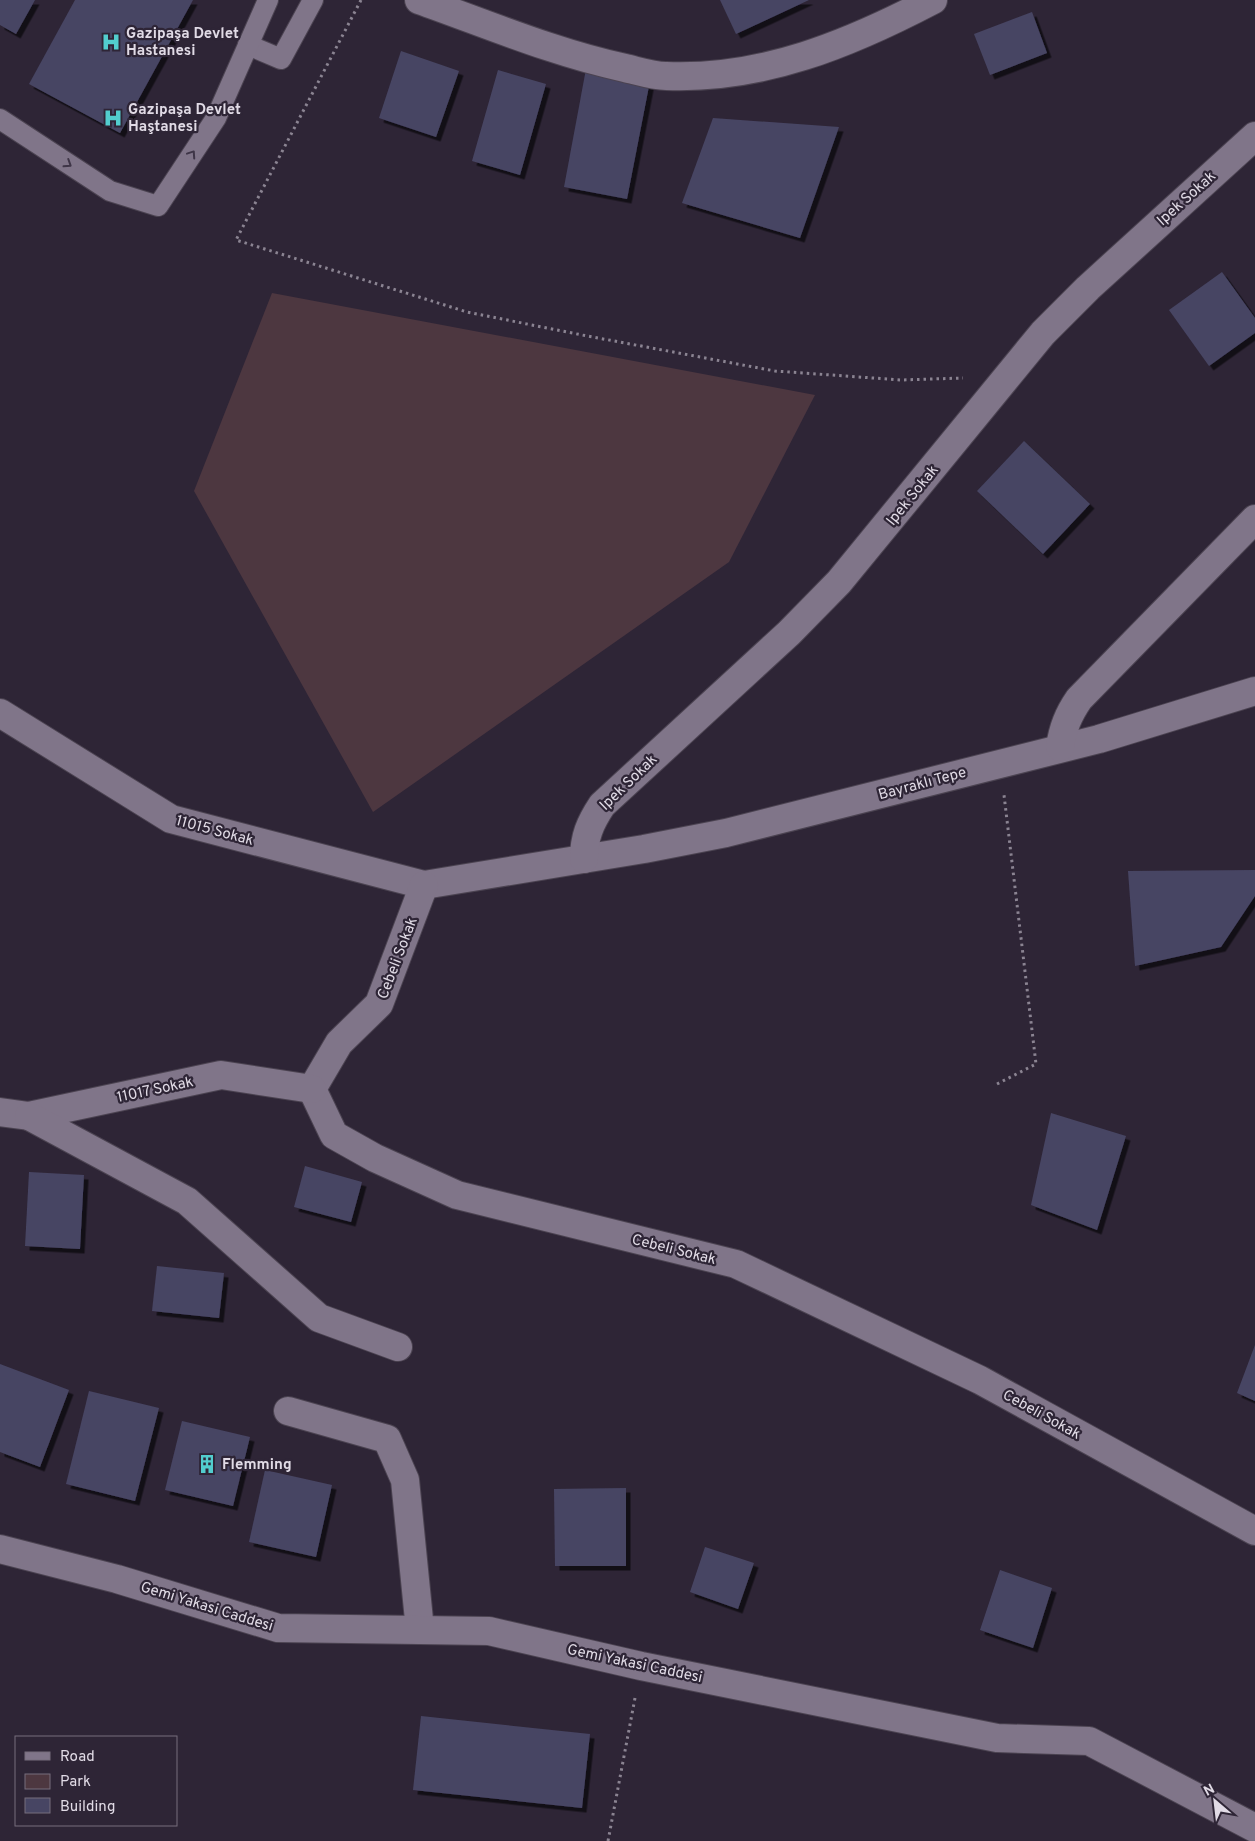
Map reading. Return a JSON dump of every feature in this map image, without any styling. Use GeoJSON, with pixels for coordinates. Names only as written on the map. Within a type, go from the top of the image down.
{"type":"FeatureCollection","features":[{"type":"Feature","properties":{"kind":"street"},"geometry":{"type":"LineString","coordinates":[[420,0],[593,61],[664,76],[725,75],[781,65],[840,44],[898,8],[933,0]]}},
{"type":"Feature","properties":{"kind":"street","name":"Ipek Sokak"},"geometry":{"type":"LineString","coordinates":[[584,859],[584,840],[592,820],[602,804],[789,633],[839,582],[1043,333],[1088,288],[1255,136]]}},
{"type":"Feature","properties":{"kind":"street"},"geometry":{"type":"LineString","coordinates":[[1060,747],[1063,728],[1069,714],[1079,699],[1255,519]]}},
{"type":"Feature","properties":{"kind":"street","name":"Bayraklı Tepe"},"geometry":{"type":"LineString","coordinates":[[424,885],[584,859],[726,833],[1000,762],[1099,739],[1255,691]]}},
{"type":"Feature","properties":{"kind":"street","name":"11015 Sokak"},"geometry":{"type":"LineString","coordinates":[[0,713],[171,819],[424,885]]}},
{"type":"Feature","properties":{"kind":"street","name":"Cebeli Sokak"},"geometry":{"type":"LineString","coordinates":[[424,885],[379,1004],[339,1043],[312,1089],[334,1135],[375,1158],[457,1195],[736,1264],[980,1380],[1255,1531]]}},
{"type":"Feature","properties":{"kind":"street","name":"11017 Sokak"},"geometry":{"type":"LineString","coordinates":[[0,1112],[29,1116],[221,1075],[312,1089]]}},
{"type":"Feature","properties":{"kind":"street"},"geometry":{"type":"LineString","coordinates":[[29,1116],[187,1201],[319,1318],[398,1347]]}},
{"type":"Feature","properties":{"kind":"street"},"geometry":{"type":"LineString","coordinates":[[288,1411],[387,1439],[405,1480],[420,1630]]}},
{"type":"Feature","properties":{"kind":"street","name":"Gemi Yakasi Caddesi"},"geometry":{"type":"LineString","coordinates":[[0,1549],[117,1579],[278,1628],[488,1631],[641,1666],[997,1738],[1089,1741],[1255,1828]]}},
{"type":"Feature","properties":{"kind":"lane"},"geometry":{"type":"LineString","coordinates":[[0,119],[110,191],[158,206],[216,118],[268,0]]}},
{"type":"Feature","properties":{"kind":"lane"},"geometry":{"type":"LineString","coordinates":[[248,45],[281,59],[313,0]]}},
{"type":"Feature","properties":{"kind":"path"},"geometry":{"type":"LineString","coordinates":[[361,0],[236,240],[467,312],[775,371],[901,380],[1006,377]]}},
{"type":"Feature","properties":{"kind":"path"},"geometry":{"type":"LineString","coordinates":[[997,1084],[1036,1064],[1000,762]]}},
{"type":"Feature","properties":{"kind":"path"},"geometry":{"type":"LineString","coordinates":[[608,1841],[641,1666]]}},
{"type":"Feature","properties":{"kind":"green space"},"geometry":{"type":"Polygon","coordinates":[[[272,293],[815,395],[729,562],[373,812],[194,491],[272,293]]]}},
{"type":"Feature","properties":{"kind":"building"},"geometry":{"type":"Polygon","coordinates":[[[0,0],[35,0],[16,34],[0,25],[0,0]]]}},
{"type":"Feature","properties":{"kind":"building","name":"Gazipaşa Devlet Hastanesi"},"geometry":{"type":"Polygon","coordinates":[[[75,0],[193,0],[120,133],[29,84],[75,0]]]}},
{"type":"Feature","properties":{"kind":"building"},"geometry":{"type":"Polygon","coordinates":[[[720,0],[809,0],[736,34],[720,0]]]}},
{"type":"Feature","properties":{"kind":"building"},"geometry":{"type":"Polygon","coordinates":[[[1032,12],[1047,53],[990,75],[974,34],[1032,12]]]}},
{"type":"Feature","properties":{"kind":"building"},"geometry":{"type":"Polygon","coordinates":[[[401,51],[459,71],[436,137],[379,118],[401,51]]]}},
{"type":"Feature","properties":{"kind":"building"},"geometry":{"type":"Polygon","coordinates":[[[586,69],[650,81],[627,199],[564,187],[586,69]]]}},
{"type":"Feature","properties":{"kind":"building"},"geometry":{"type":"Polygon","coordinates":[[[498,70],[546,84],[520,175],[472,161],[498,70]]]}},
{"type":"Feature","properties":{"kind":"building"},"geometry":{"type":"Polygon","coordinates":[[[713,118],[839,127],[800,238],[682,203],[713,118]]]}},
{"type":"Feature","properties":{"kind":"building"},"geometry":{"type":"Polygon","coordinates":[[[1222,272],[1255,318],[1255,333],[1209,366],[1169,310],[1222,272]]]}},
{"type":"Feature","properties":{"kind":"building"},"geometry":{"type":"Polygon","coordinates":[[[1024,441],[1090,504],[1043,554],[977,491],[1024,441]]]}},
{"type":"Feature","properties":{"kind":"building"},"geometry":{"type":"Polygon","coordinates":[[[1255,870],[1255,896],[1221,947],[1135,966],[1128,871],[1255,870]]]}},
{"type":"Feature","properties":{"kind":"building"},"geometry":{"type":"Polygon","coordinates":[[[1051,1113],[1126,1136],[1097,1230],[1031,1205],[1051,1113]]]}},
{"type":"Feature","properties":{"kind":"building"},"geometry":{"type":"Polygon","coordinates":[[[305,1166],[362,1182],[351,1222],[294,1207],[305,1166]]]}},
{"type":"Feature","properties":{"kind":"building"},"geometry":{"type":"Polygon","coordinates":[[[29,1172],[84,1175],[80,1249],[25,1246],[29,1172]]]}},
{"type":"Feature","properties":{"kind":"building"},"geometry":{"type":"Polygon","coordinates":[[[157,1266],[224,1273],[219,1318],[152,1311],[157,1266]]]}},
{"type":"Feature","properties":{"kind":"building"},"geometry":{"type":"Polygon","coordinates":[[[1255,1345],[1255,1401],[1237,1393],[1255,1345]]]}},
{"type":"Feature","properties":{"kind":"building"},"geometry":{"type":"Polygon","coordinates":[[[0,1364],[69,1390],[40,1467],[0,1452],[0,1364]]]}},
{"type":"Feature","properties":{"kind":"building"},"geometry":{"type":"Polygon","coordinates":[[[89,1391],[159,1408],[135,1501],[66,1484],[89,1391]]]}},
{"type":"Feature","properties":{"kind":"building","name":"Flemming"},"geometry":{"type":"Polygon","coordinates":[[[182,1421],[250,1437],[233,1506],[165,1490],[182,1421]]]}},
{"type":"Feature","properties":{"kind":"building"},"geometry":{"type":"Polygon","coordinates":[[[265,1470],[332,1485],[316,1557],[249,1542],[265,1470]]]}},
{"type":"Feature","properties":{"kind":"building"},"geometry":{"type":"Polygon","coordinates":[[[626,1488],[626,1566],[555,1566],[554,1489],[626,1488]]]}},
{"type":"Feature","properties":{"kind":"building"},"geometry":{"type":"Polygon","coordinates":[[[705,1547],[754,1563],[738,1609],[690,1592],[705,1547]]]}},
{"type":"Feature","properties":{"kind":"building"},"geometry":{"type":"Polygon","coordinates":[[[1000,1570],[1052,1588],[1033,1648],[980,1630],[1000,1570]]]}},
{"type":"Feature","properties":{"kind":"building"},"geometry":{"type":"Polygon","coordinates":[[[421,1716],[590,1734],[582,1808],[413,1790],[421,1716]]]}},
{"type":"Feature","properties":{"kind":"place","name":"Gazipaşa Devlet Hastanesi"},"geometry":{"type":"Point","coordinates":[111,42]}},
{"type":"Feature","properties":{"kind":"place","name":"Gazipaşa Devlet Haştanesi"},"geometry":{"type":"Point","coordinates":[113,118]}},
{"type":"Feature","properties":{"kind":"place","name":"Flemming"},"geometry":{"type":"Point","coordinates":[207,1464]}}]}
